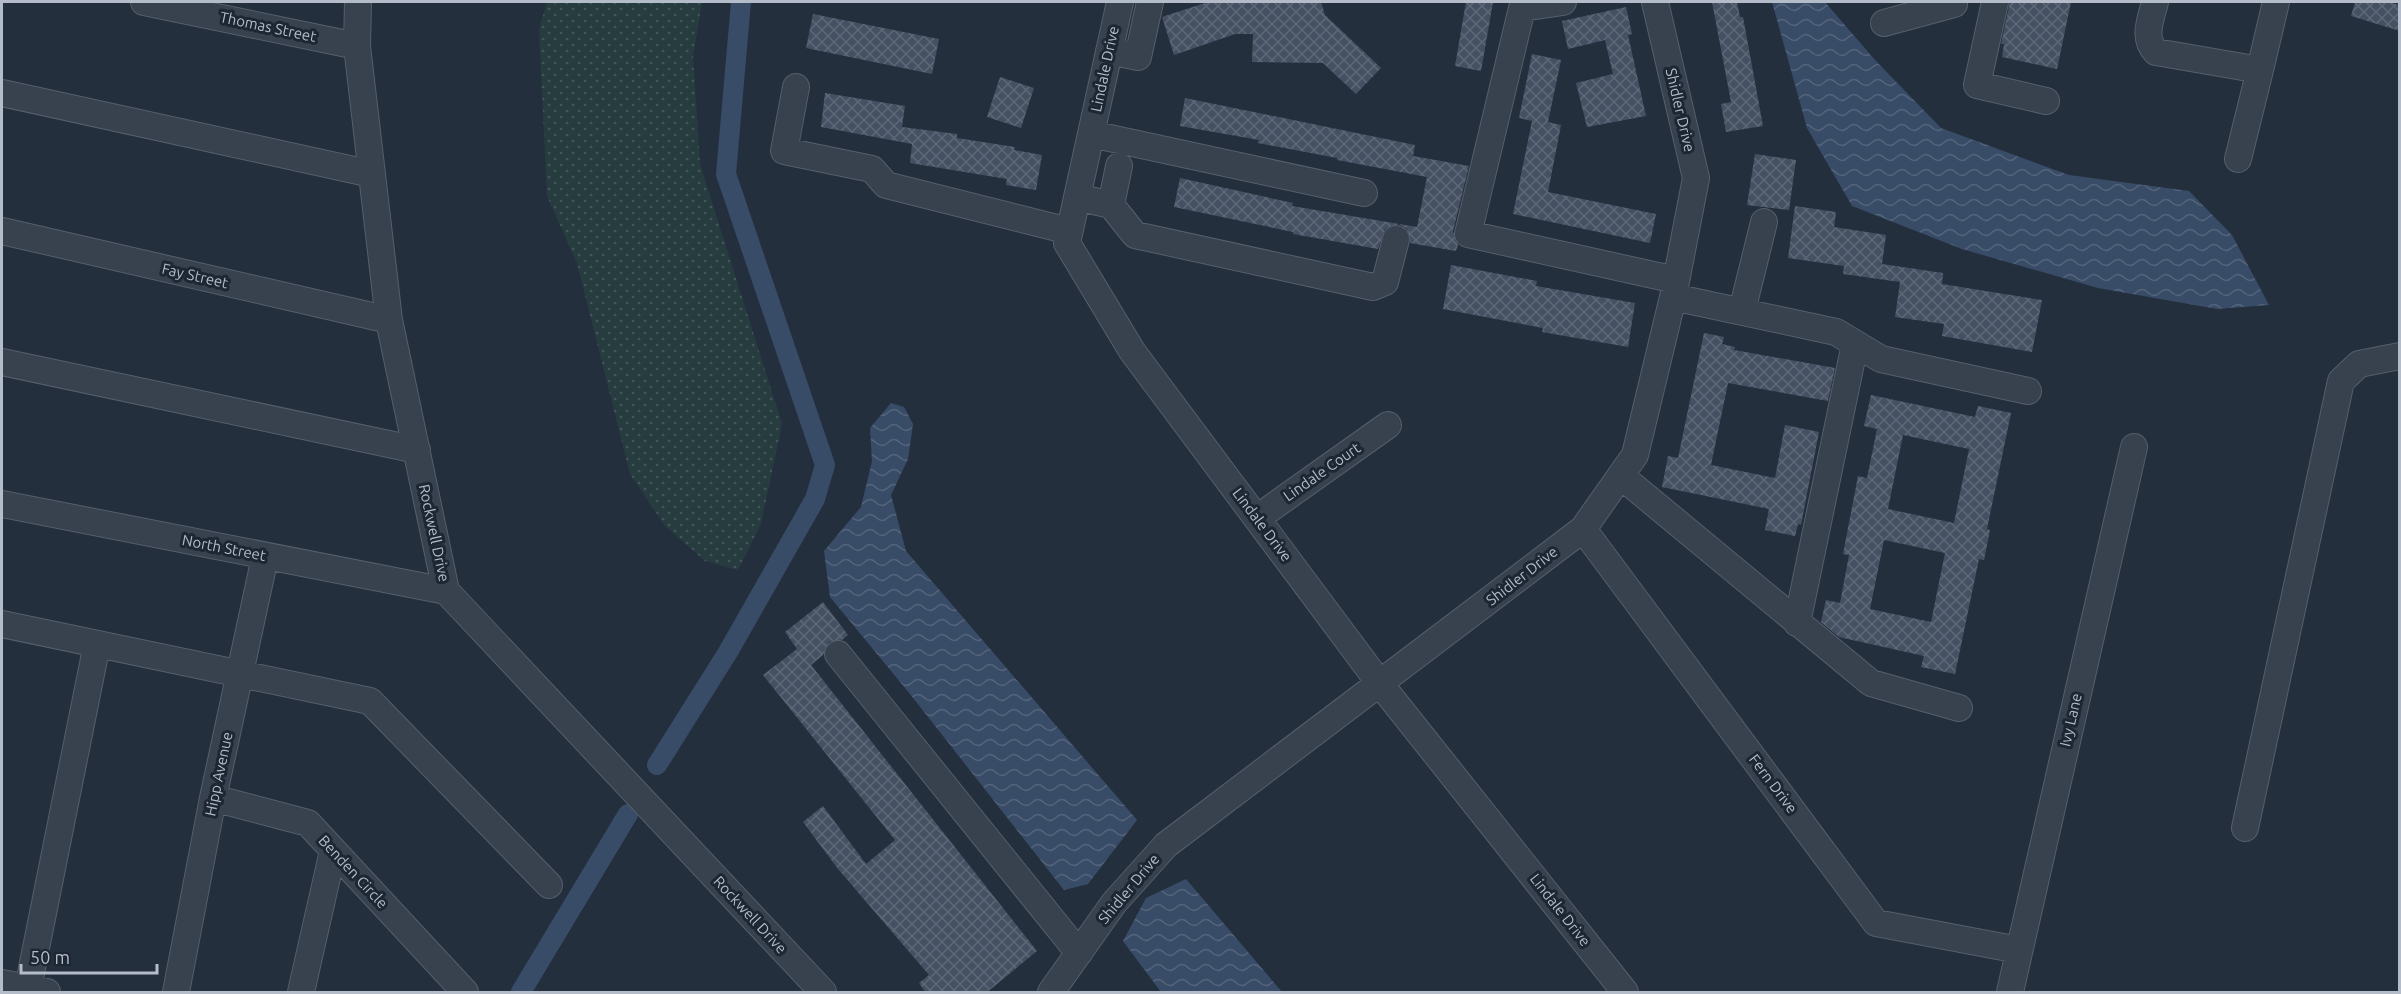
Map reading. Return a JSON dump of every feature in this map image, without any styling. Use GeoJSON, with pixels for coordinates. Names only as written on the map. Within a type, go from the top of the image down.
{"type":"FeatureCollection","features":[{"type":"Feature","properties":{"kind":"street","name":"Thomas Street"},"geometry":{"type":"LineString","coordinates":[[144,2],[357,46]]}},
{"type":"Feature","properties":{"kind":"street","name":"Rockwell Drive"},"geometry":{"type":"LineString","coordinates":[[358,2],[357,46],[390,320],[446,591],[823,993]]}},
{"type":"Feature","properties":{"kind":"street","name":"Lindale Drive"},"geometry":{"type":"LineString","coordinates":[[1120,2],[1067,243],[1132,351],[1381,685],[1625,993]]}},
{"type":"Feature","properties":{"kind":"street"},"geometry":{"type":"LineString","coordinates":[[1109,51],[1138,57],[1150,2]]}},
{"type":"Feature","properties":{"kind":"street"},"geometry":{"type":"LineString","coordinates":[[1563,2],[1522,8],[1468,234],[1674,289],[1742,312],[1836,332],[1881,359],[2028,391]]}},
{"type":"Feature","properties":{"kind":"street","name":"Shidler Drive"},"geometry":{"type":"LineString","coordinates":[[1052,993],[1135,877],[1166,845],[1381,685],[1583,529],[1635,455],[1674,289],[1696,178],[1655,2]]}},
{"type":"Feature","properties":{"kind":"street"},"geometry":{"type":"LineString","coordinates":[[1884,23],[1954,4],[1953,2]]}},
{"type":"Feature","properties":{"kind":"street"},"geometry":{"type":"LineString","coordinates":[[1995,2],[1977,85],[2046,101]]}},
{"type":"Feature","properties":{"kind":"street"},"geometry":{"type":"LineString","coordinates":[[2155,2],[2148,36],[2149,45],[2156,52],[2260,70]]}},
{"type":"Feature","properties":{"kind":"street"},"geometry":{"type":"LineString","coordinates":[[2238,159],[2276,2]]}},
{"type":"Feature","properties":{"kind":"street"},"geometry":{"type":"LineString","coordinates":[[796,87],[784,151],[872,168],[886,184],[1069,231]]}},
{"type":"Feature","properties":{"kind":"street"},"geometry":{"type":"LineString","coordinates":[[2,93],[372,174]]}},
{"type":"Feature","properties":{"kind":"street"},"geometry":{"type":"LineString","coordinates":[[1091,134],[1364,193]]}},
{"type":"Feature","properties":{"kind":"street"},"geometry":{"type":"LineString","coordinates":[[1111,206],[1119,166]]}},
{"type":"Feature","properties":{"kind":"street"},"geometry":{"type":"LineString","coordinates":[[1077,196],[1111,206],[1135,235],[1373,287],[1385,282],[1396,239]]}},
{"type":"Feature","properties":{"kind":"street"},"geometry":{"type":"LineString","coordinates":[[1742,312],[1764,222]]}},
{"type":"Feature","properties":{"kind":"street","name":"Fay Street"},"geometry":{"type":"LineString","coordinates":[[2,231],[390,320]]}},
{"type":"Feature","properties":{"kind":"street"},"geometry":{"type":"LineString","coordinates":[[1797,623],[1855,344]]}},
{"type":"Feature","properties":{"kind":"street"},"geometry":{"type":"LineString","coordinates":[[2245,828],[2341,381],[2359,364],[2400,356]]}},
{"type":"Feature","properties":{"kind":"street"},"geometry":{"type":"LineString","coordinates":[[2,362],[417,450]]}},
{"type":"Feature","properties":{"kind":"street","name":"Lindale Court"},"geometry":{"type":"LineString","coordinates":[[1257,518],[1388,425]]}},
{"type":"Feature","properties":{"kind":"street","name":"Ivy Lane"},"geometry":{"type":"LineString","coordinates":[[2010,993],[2134,447]]}},
{"type":"Feature","properties":{"kind":"street"},"geometry":{"type":"LineString","coordinates":[[1621,476],[1871,683],[1959,708]]}},
{"type":"Feature","properties":{"kind":"street","name":"North Street"},"geometry":{"type":"LineString","coordinates":[[2,504],[446,591]]}},
{"type":"Feature","properties":{"kind":"street","name":"Fern Drive"},"geometry":{"type":"LineString","coordinates":[[1583,529],[1876,923],[2019,950]]}},
{"type":"Feature","properties":{"kind":"street","name":"Hipp Avenue"},"geometry":{"type":"LineString","coordinates":[[176,993],[213,798],[265,557]]}},
{"type":"Feature","properties":{"kind":"street"},"geometry":{"type":"LineString","coordinates":[[2,624],[370,701],[549,885]]}},
{"type":"Feature","properties":{"kind":"street"},"geometry":{"type":"LineString","coordinates":[[2,983],[37,990],[97,644]]}},
{"type":"Feature","properties":{"kind":"street"},"geometry":{"type":"LineString","coordinates":[[838,654],[1079,953]]}},
{"type":"Feature","properties":{"kind":"street","name":"Benden Circle"},"geometry":{"type":"LineString","coordinates":[[213,798],[308,823],[465,993]]}},
{"type":"Feature","properties":{"kind":"street"},"geometry":{"type":"LineString","coordinates":[[301,993],[333,851]]}},
{"type":"Feature","properties":{"kind":"green space"},"geometry":{"type":"Polygon","coordinates":[[[547,2],[702,2],[693,56],[700,164],[782,424],[761,524],[738,570],[705,561],[665,526],[630,474],[577,263],[547,196],[539,29],[547,2]]]}},
{"type":"Feature","properties":{"kind":"water"},"geometry":{"type":"Polygon","coordinates":[[[1772,2],[1825,2],[1875,60],[1941,128],[2069,175],[2189,191],[2232,235],[2269,305],[2217,309],[2098,288],[1962,249],[1852,206],[1807,128],[1772,2]]]}},
{"type":"Feature","properties":{"kind":"water"},"geometry":{"type":"Polygon","coordinates":[[[891,403],[904,407],[913,424],[908,459],[891,495],[906,551],[1137,820],[1088,884],[1064,890],[910,694],[830,597],[824,551],[861,507],[872,461],[870,428],[891,403]]]}},
{"type":"Feature","properties":{"kind":"water"},"geometry":{"type":"Polygon","coordinates":[[[1186,879],[1282,992],[1161,992],[1123,941],[1146,898],[1186,879]]]}},
{"type":"Feature","properties":{"kind":"building"},"geometry":{"type":"Polygon","coordinates":[[[1208,2],[1321,2],[1325,15],[1381,68],[1356,94],[1323,63],[1252,62],[1253,34],[1235,34],[1174,55],[1162,17],[1208,2]]]}},
{"type":"Feature","properties":{"kind":"building"},"geometry":{"type":"Polygon","coordinates":[[[1466,2],[1493,2],[1481,71],[1455,66],[1466,2]]]}},
{"type":"Feature","properties":{"kind":"building"},"geometry":{"type":"Polygon","coordinates":[[[1712,2],[1737,2],[1740,17],[1743,17],[1763,126],[1726,132],[1721,104],[1731,102],[1712,2]]]}},
{"type":"Feature","properties":{"kind":"building"},"geometry":{"type":"Polygon","coordinates":[[[2010,2],[2071,2],[2057,69],[2002,57],[2004,44],[2001,44],[2010,2]]]}},
{"type":"Feature","properties":{"kind":"building"},"geometry":{"type":"Polygon","coordinates":[[[2355,2],[2388,2],[2400,5],[2400,31],[2351,16],[2355,2]]]}},
{"type":"Feature","properties":{"kind":"building"},"geometry":{"type":"Polygon","coordinates":[[[1626,7],[1632,34],[1628,35],[1646,116],[1587,127],[1576,83],[1613,74],[1605,40],[1568,49],[1562,21],[1626,7]]]}},
{"type":"Feature","properties":{"kind":"building"},"geometry":{"type":"Polygon","coordinates":[[[813,14],[939,39],[932,74],[806,48],[813,14]]]}},
{"type":"Feature","properties":{"kind":"building"},"geometry":{"type":"Polygon","coordinates":[[[1532,54],[1561,60],[1548,122],[1561,125],[1548,192],[1656,214],[1650,243],[1513,214],[1532,121],[1519,118],[1532,54]]]}},
{"type":"Feature","properties":{"kind":"building"},"geometry":{"type":"Polygon","coordinates":[[[1000,77],[1034,88],[1021,128],[987,117],[1000,77]]]}},
{"type":"Feature","properties":{"kind":"building"},"geometry":{"type":"Polygon","coordinates":[[[825,93],[905,106],[902,127],[957,134],[957,138],[1015,147],[1014,150],[1042,155],[1036,190],[1006,185],[1007,179],[910,163],[912,144],[821,127],[825,93]]]}},
{"type":"Feature","properties":{"kind":"building"},"geometry":{"type":"Polygon","coordinates":[[[1185,98],[1415,145],[1413,156],[1469,166],[1453,231],[1458,245],[1456,251],[1410,243],[1407,229],[1399,224],[1385,229],[1378,249],[1293,234],[1293,232],[1174,207],[1180,178],[1293,203],[1292,206],[1417,227],[1427,177],[1258,143],[1259,140],[1180,126],[1185,98]]]}},
{"type":"Feature","properties":{"kind":"building"},"geometry":{"type":"Polygon","coordinates":[[[1755,154],[1796,160],[1789,210],[1747,205],[1755,154]]]}},
{"type":"Feature","properties":{"kind":"building"},"geometry":{"type":"Polygon","coordinates":[[[1795,206],[1836,212],[1834,227],[1886,235],[1882,264],[1943,273],[1942,284],[2042,300],[2032,352],[1942,336],[1944,324],[1895,317],[1900,282],[1843,274],[1844,266],[1788,258],[1795,206]]]}},
{"type":"Feature","properties":{"kind":"building"},"geometry":{"type":"Polygon","coordinates":[[[1451,265],[1537,281],[1536,286],[1635,303],[1628,347],[1542,332],[1543,328],[1443,309],[1451,265]]]}},
{"type":"Feature","properties":{"kind":"building"},"geometry":{"type":"Polygon","coordinates":[[[1704,333],[1724,337],[1722,344],[1735,347],[1734,350],[1835,368],[1828,401],[1728,383],[1711,465],[1775,478],[1785,425],[1819,432],[1801,525],[1798,524],[1795,536],[1765,530],[1769,509],[1662,487],[1668,456],[1678,458],[1704,333]]]}},
{"type":"Feature","properties":{"kind":"building"},"geometry":{"type":"Polygon","coordinates":[[[1871,395],[1975,417],[1978,406],[2011,413],[1987,529],[1990,530],[1984,560],[1979,559],[1955,674],[1921,667],[1924,656],[1839,637],[1821,622],[1826,600],[1840,603],[1849,555],[1843,554],[1858,476],[1867,478],[1877,429],[1864,426],[1871,395]],[[1903,435],[1888,509],[1954,523],[1969,449],[1903,435]],[[1884,540],[1870,609],[1931,622],[1945,553],[1884,540]]]}},
{"type":"Feature","properties":{"kind":"building"},"geometry":{"type":"Polygon","coordinates":[[[823,602],[848,635],[842,640],[829,642],[823,655],[811,665],[1037,951],[986,993],[926,993],[919,983],[929,975],[838,869],[803,822],[823,806],[866,864],[895,840],[763,675],[797,649],[785,632],[823,602]]]}},
{"type":"Feature","properties":{"kind":"waterway"},"geometry":{"type":"LineString","coordinates":[[657,765],[728,652],[815,499],[825,465],[726,174],[741,2]]}},
{"type":"Feature","properties":{"kind":"waterway"},"geometry":{"type":"LineString","coordinates":[[521,992],[628,814]]}}]}
